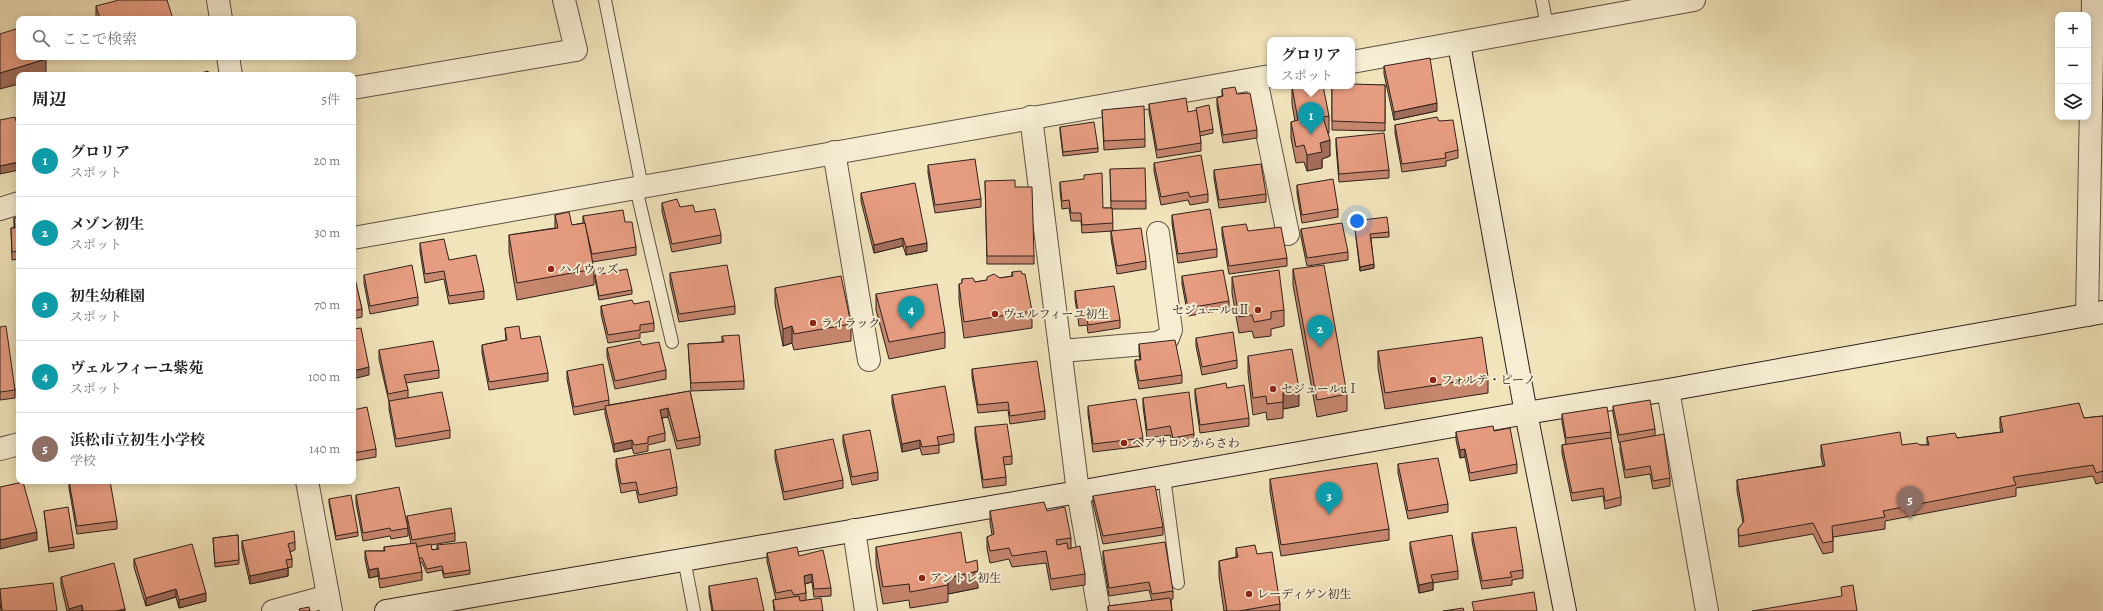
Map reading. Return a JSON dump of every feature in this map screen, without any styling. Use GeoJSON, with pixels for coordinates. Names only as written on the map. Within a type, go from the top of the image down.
{"type":"FeatureCollection","features":[{"type":"Feature","properties":{"kind":"street"},"geometry":{"type":"LineString","coordinates":[[218,0],[221,16]]}},
{"type":"Feature","properties":{"kind":"street"},"geometry":{"type":"LineString","coordinates":[[356,87],[576,50],[564,0]]}},
{"type":"Feature","properties":{"kind":"street"},"geometry":{"type":"LineString","coordinates":[[1355,61],[1459,44],[1547,26],[1694,0]]}},
{"type":"Feature","properties":{"kind":"street"},"geometry":{"type":"LineString","coordinates":[[386,611],[1526,413],[1668,390],[2095,314],[2096,177],[2093,0]]}},
{"type":"Feature","properties":{"kind":"street"},"geometry":{"type":"LineString","coordinates":[[1459,44],[1526,413],[1565,611]]}},
{"type":"Feature","properties":{"kind":"street"},"geometry":{"type":"LineString","coordinates":[[228,60],[230,72]]}},
{"type":"Feature","properties":{"kind":"street"},"geometry":{"type":"LineString","coordinates":[[356,237],[1031,117],[1263,78],[1288,234]]}},
{"type":"Feature","properties":{"kind":"street"},"geometry":{"type":"LineString","coordinates":[[1031,117],[1078,492],[1099,611]]}},
{"type":"Feature","properties":{"kind":"street"},"geometry":{"type":"LineString","coordinates":[[834,152],[869,360]]}},
{"type":"Feature","properties":{"kind":"street"},"geometry":{"type":"LineString","coordinates":[[0,209],[16,204]]}},
{"type":"Feature","properties":{"kind":"street"},"geometry":{"type":"LineString","coordinates":[[1061,351],[1157,343],[1168,338],[1171,330],[1158,233]]}},
{"type":"Feature","properties":{"kind":"street"},"geometry":{"type":"LineString","coordinates":[[1668,390],[1707,611]]}},
{"type":"Feature","properties":{"kind":"street"},"geometry":{"type":"LineString","coordinates":[[0,449],[16,445]]}},
{"type":"Feature","properties":{"kind":"street"},"geometry":{"type":"LineString","coordinates":[[273,611],[329,604],[308,484]]}},
{"type":"Feature","properties":{"kind":"street"},"geometry":{"type":"LineString","coordinates":[[854,530],[866,611]]}},
{"type":"Feature","properties":{"kind":"lane"},"geometry":{"type":"LineString","coordinates":[[606,0],[639,188],[672,342]]}},
{"type":"Feature","properties":{"kind":"lane"},"geometry":{"type":"LineString","coordinates":[[1542,0],[1547,26]]}},
{"type":"Feature","properties":{"kind":"lane"},"geometry":{"type":"LineString","coordinates":[[1164,477],[1178,583]]}},
{"type":"Feature","properties":{"kind":"lane"},"geometry":{"type":"LineString","coordinates":[[684,559],[694,611]]}},
{"type":"Feature","properties":{"kind":"building"},"geometry":{"type":"Polygon","coordinates":[[[119,0],[167,0],[172,16],[99,16],[96,6],[119,0]]]}},
{"type":"Feature","properties":{"kind":"building"},"geometry":{"type":"Polygon","coordinates":[[[16,29],[16,60],[43,60],[0,73],[0,34],[16,29]]]}},
{"type":"Feature","properties":{"kind":"building"},"geometry":{"type":"Polygon","coordinates":[[[1430,58],[1437,103],[1394,112],[1384,66],[1430,58]]]}},
{"type":"Feature","properties":{"kind":"building"},"geometry":{"type":"Polygon","coordinates":[[[1355,84],[1385,85],[1385,123],[1332,121],[1332,89],[1355,89],[1355,84]]]}},
{"type":"Feature","properties":{"kind":"building"},"geometry":{"type":"Polygon","coordinates":[[[1235,87],[1237,94],[1250,93],[1257,130],[1223,135],[1217,98],[1223,96],[1222,89],[1235,87]]]}},
{"type":"Feature","properties":{"kind":"building"},"geometry":{"type":"Polygon","coordinates":[[[1292,89],[1324,89],[1329,116],[1323,117],[1330,140],[1320,143],[1322,152],[1307,155],[1304,145],[1296,147],[1291,122],[1298,120],[1292,89]]]}},
{"type":"Feature","properties":{"kind":"building"},"geometry":{"type":"Polygon","coordinates":[[[1186,98],[1188,112],[1197,110],[1201,143],[1157,150],[1149,104],[1186,98]]]}},
{"type":"Feature","properties":{"kind":"building"},"geometry":{"type":"Polygon","coordinates":[[[1209,105],[1213,129],[1200,132],[1196,108],[1209,105]]]}},
{"type":"Feature","properties":{"kind":"building"},"geometry":{"type":"Polygon","coordinates":[[[1144,106],[1145,139],[1104,141],[1102,110],[1144,106]]]}},
{"type":"Feature","properties":{"kind":"building"},"geometry":{"type":"Polygon","coordinates":[[[15,117],[16,163],[0,166],[0,120],[15,117]]]}},
{"type":"Feature","properties":{"kind":"building"},"geometry":{"type":"Polygon","coordinates":[[[1437,117],[1439,121],[1453,120],[1458,150],[1445,153],[1446,158],[1402,164],[1395,125],[1437,117]]]}},
{"type":"Feature","properties":{"kind":"building"},"geometry":{"type":"Polygon","coordinates":[[[1094,122],[1098,148],[1063,152],[1060,127],[1094,122]]]}},
{"type":"Feature","properties":{"kind":"building"},"geometry":{"type":"Polygon","coordinates":[[[1384,133],[1389,170],[1339,174],[1336,138],[1384,133]]]}},
{"type":"Feature","properties":{"kind":"building"},"geometry":{"type":"Polygon","coordinates":[[[1201,155],[1208,194],[1190,197],[1188,192],[1161,197],[1154,163],[1201,155]]]}},
{"type":"Feature","properties":{"kind":"building"},"geometry":{"type":"Polygon","coordinates":[[[975,159],[981,199],[935,205],[928,165],[975,159]]]}},
{"type":"Feature","properties":{"kind":"building"},"geometry":{"type":"Polygon","coordinates":[[[1261,164],[1266,194],[1219,200],[1214,170],[1261,164]]]}},
{"type":"Feature","properties":{"kind":"building"},"geometry":{"type":"Polygon","coordinates":[[[1145,168],[1146,201],[1111,201],[1110,169],[1145,168]]]}},
{"type":"Feature","properties":{"kind":"building"},"geometry":{"type":"Polygon","coordinates":[[[1102,173],[1103,208],[1112,208],[1113,223],[1082,225],[1081,213],[1071,213],[1069,200],[1062,201],[1060,182],[1084,179],[1084,175],[1102,173]]]}},
{"type":"Feature","properties":{"kind":"building"},"geometry":{"type":"Polygon","coordinates":[[[1333,179],[1338,209],[1302,215],[1297,185],[1333,179]]]}},
{"type":"Feature","properties":{"kind":"building"},"geometry":{"type":"Polygon","coordinates":[[[1015,180],[1015,187],[1032,187],[1034,256],[987,256],[985,181],[1015,180]]]}},
{"type":"Feature","properties":{"kind":"building"},"geometry":{"type":"Polygon","coordinates":[[[915,183],[927,243],[906,247],[903,238],[874,245],[861,193],[915,183]]]}},
{"type":"Feature","properties":{"kind":"building"},"geometry":{"type":"Polygon","coordinates":[[[677,199],[680,207],[693,205],[695,212],[715,209],[721,235],[672,244],[662,203],[677,199]]]}},
{"type":"Feature","properties":{"kind":"building"},"geometry":{"type":"Polygon","coordinates":[[[1210,209],[1217,249],[1178,254],[1172,215],[1210,209]]]}},
{"type":"Feature","properties":{"kind":"building"},"geometry":{"type":"Polygon","coordinates":[[[623,210],[625,222],[632,222],[636,247],[592,254],[583,216],[623,210]]]}},
{"type":"Feature","properties":{"kind":"building","name":"ハイウッズ"},"geometry":{"type":"Polygon","coordinates":[[[569,212],[572,225],[585,223],[594,269],[517,283],[509,235],[558,228],[555,215],[569,212]]]}},
{"type":"Feature","properties":{"kind":"building"},"geometry":{"type":"Polygon","coordinates":[[[1387,217],[1389,232],[1370,234],[1374,264],[1360,267],[1354,221],[1387,217]]]}},
{"type":"Feature","properties":{"kind":"building"},"geometry":{"type":"Polygon","coordinates":[[[14,218],[16,218],[16,251],[12,252],[11,228],[15,228],[14,218]]]}},
{"type":"Feature","properties":{"kind":"building"},"geometry":{"type":"Polygon","coordinates":[[[1342,223],[1348,252],[1307,258],[1301,229],[1342,223]]]}},
{"type":"Feature","properties":{"kind":"building"},"geometry":{"type":"Polygon","coordinates":[[[1246,224],[1248,231],[1281,227],[1287,258],[1229,266],[1222,227],[1246,224]]]}},
{"type":"Feature","properties":{"kind":"building"},"geometry":{"type":"Polygon","coordinates":[[[1141,228],[1146,261],[1117,266],[1111,231],[1141,228]]]}},
{"type":"Feature","properties":{"kind":"building"},"geometry":{"type":"Polygon","coordinates":[[[444,239],[449,260],[476,255],[484,291],[449,296],[444,271],[425,274],[420,243],[444,239]]]}},
{"type":"Feature","properties":{"kind":"building"},"geometry":{"type":"Polygon","coordinates":[[[412,265],[418,297],[370,306],[364,275],[412,265]]]}},
{"type":"Feature","properties":{"kind":"building"},"geometry":{"type":"Polygon","coordinates":[[[727,265],[735,306],[679,314],[670,273],[727,265]]]}},
{"type":"Feature","properties":{"kind":"building"},"geometry":{"type":"Polygon","coordinates":[[[1324,265],[1347,394],[1317,400],[1293,269],[1324,265]]]}},
{"type":"Feature","properties":{"kind":"building"},"geometry":{"type":"Polygon","coordinates":[[[627,269],[632,290],[599,296],[595,275],[627,269]]]}},
{"type":"Feature","properties":{"kind":"building"},"geometry":{"type":"Polygon","coordinates":[[[1223,270],[1229,301],[1188,308],[1182,276],[1223,270]]]}},
{"type":"Feature","properties":{"kind":"building"},"geometry":{"type":"Polygon","coordinates":[[[1279,270],[1284,310],[1271,312],[1271,319],[1254,322],[1252,315],[1239,317],[1232,277],[1279,270]]]}},
{"type":"Feature","properties":{"kind":"building"},"geometry":{"type":"Polygon","coordinates":[[[1021,271],[1022,274],[1025,274],[1032,311],[964,322],[959,284],[962,283],[962,279],[973,278],[975,282],[987,280],[987,277],[994,274],[1000,278],[1013,276],[1012,272],[1021,271]]]}},
{"type":"Feature","properties":{"kind":"building","name":"ライラック"},"geometry":{"type":"Polygon","coordinates":[[[841,276],[851,324],[794,334],[792,326],[783,329],[775,288],[841,276]]]}},
{"type":"Feature","properties":{"kind":"building"},"geometry":{"type":"Polygon","coordinates":[[[356,283],[362,309],[356,310],[356,283]]]}},
{"type":"Feature","properties":{"kind":"building"},"geometry":{"type":"Polygon","coordinates":[[[937,284],[945,332],[889,342],[876,294],[937,284]]]}},
{"type":"Feature","properties":{"kind":"building"},"geometry":{"type":"Polygon","coordinates":[[[1114,286],[1120,320],[1088,325],[1087,317],[1079,318],[1075,291],[1114,286]]]}},
{"type":"Feature","properties":{"kind":"building"},"geometry":{"type":"Polygon","coordinates":[[[632,300],[634,304],[649,301],[654,323],[640,325],[640,330],[608,335],[601,306],[632,300]]]}},
{"type":"Feature","properties":{"kind":"building"},"geometry":{"type":"Polygon","coordinates":[[[6,326],[15,390],[0,392],[0,327],[6,326]]]}},
{"type":"Feature","properties":{"kind":"building"},"geometry":{"type":"Polygon","coordinates":[[[519,326],[521,339],[540,336],[548,373],[489,382],[482,345],[507,340],[505,328],[519,326]]]}},
{"type":"Feature","properties":{"kind":"building"},"geometry":{"type":"Polygon","coordinates":[[[361,328],[369,367],[356,370],[356,329],[361,328]]]}},
{"type":"Feature","properties":{"kind":"building"},"geometry":{"type":"Polygon","coordinates":[[[1233,332],[1237,360],[1202,367],[1196,338],[1233,332]]]}},
{"type":"Feature","properties":{"kind":"building"},"geometry":{"type":"Polygon","coordinates":[[[739,335],[744,381],[691,383],[688,344],[724,342],[722,336],[739,335]]]}},
{"type":"Feature","properties":{"kind":"building"},"geometry":{"type":"Polygon","coordinates":[[[1482,337],[1488,377],[1385,393],[1378,351],[1482,337]]]}},
{"type":"Feature","properties":{"kind":"building"},"geometry":{"type":"Polygon","coordinates":[[[1175,340],[1182,375],[1139,381],[1135,360],[1141,360],[1139,344],[1175,340]]]}},
{"type":"Feature","properties":{"kind":"building"},"geometry":{"type":"Polygon","coordinates":[[[433,341],[439,370],[404,375],[408,390],[388,394],[379,350],[433,341]]]}},
{"type":"Feature","properties":{"kind":"building"},"geometry":{"type":"Polygon","coordinates":[[[640,341],[642,345],[659,342],[666,370],[615,381],[607,348],[640,341]]]}},
{"type":"Feature","properties":{"kind":"building"},"geometry":{"type":"Polygon","coordinates":[[[1292,349],[1299,389],[1283,393],[1283,402],[1267,404],[1266,396],[1253,398],[1248,356],[1292,349]]]}},
{"type":"Feature","properties":{"kind":"building"},"geometry":{"type":"Polygon","coordinates":[[[1037,361],[1045,411],[1010,416],[1008,402],[978,405],[972,369],[1037,361]]]}},
{"type":"Feature","properties":{"kind":"building"},"geometry":{"type":"Polygon","coordinates":[[[603,364],[609,400],[574,407],[567,371],[603,364]]]}},
{"type":"Feature","properties":{"kind":"building"},"geometry":{"type":"Polygon","coordinates":[[[1226,383],[1227,388],[1244,385],[1249,418],[1200,425],[1195,389],[1226,383]]]}},
{"type":"Feature","properties":{"kind":"building"},"geometry":{"type":"Polygon","coordinates":[[[945,386],[954,434],[937,437],[939,445],[922,447],[920,440],[902,444],[892,395],[945,386]]]}},
{"type":"Feature","properties":{"kind":"building"},"geometry":{"type":"Polygon","coordinates":[[[690,391],[700,437],[677,441],[668,408],[660,410],[665,433],[648,437],[648,443],[634,445],[632,440],[614,444],[605,406],[690,391]]]}},
{"type":"Feature","properties":{"kind":"building"},"geometry":{"type":"Polygon","coordinates":[[[442,392],[450,430],[396,439],[389,401],[442,392]]]}},
{"type":"Feature","properties":{"kind":"building"},"geometry":{"type":"Polygon","coordinates":[[[1189,392],[1194,434],[1173,438],[1170,426],[1147,430],[1143,398],[1189,392]]]}},
{"type":"Feature","properties":{"kind":"building"},"geometry":{"type":"Polygon","coordinates":[[[1136,399],[1143,438],[1093,444],[1088,406],[1136,399]]]}},
{"type":"Feature","properties":{"kind":"building"},"geometry":{"type":"Polygon","coordinates":[[[1650,400],[1655,429],[1619,435],[1613,406],[1650,400]]]}},
{"type":"Feature","properties":{"kind":"building"},"geometry":{"type":"Polygon","coordinates":[[[2079,403],[2084,418],[2103,416],[2103,471],[2096,473],[2093,465],[2013,477],[2016,485],[1883,511],[1885,517],[1832,526],[1833,541],[1823,543],[1813,523],[1739,536],[1738,529],[1744,521],[1737,480],[1825,466],[1821,445],[1900,432],[1902,445],[1917,443],[1920,445],[1929,445],[1927,437],[1955,433],[1957,438],[2003,432],[2000,417],[2079,403]]]}},
{"type":"Feature","properties":{"kind":"building"},"geometry":{"type":"Polygon","coordinates":[[[367,407],[376,449],[356,452],[356,409],[367,407]]]}},
{"type":"Feature","properties":{"kind":"building"},"geometry":{"type":"Polygon","coordinates":[[[1607,407],[1611,432],[1566,438],[1562,414],[1607,407]]]}},
{"type":"Feature","properties":{"kind":"building"},"geometry":{"type":"Polygon","coordinates":[[[1007,424],[1012,456],[1003,457],[1006,477],[983,480],[975,427],[1007,424]]]}},
{"type":"Feature","properties":{"kind":"building"},"geometry":{"type":"Polygon","coordinates":[[[1493,426],[1494,431],[1510,428],[1517,464],[1470,473],[1465,449],[1460,450],[1456,432],[1493,426]]]}},
{"type":"Feature","properties":{"kind":"building"},"geometry":{"type":"Polygon","coordinates":[[[870,430],[878,472],[852,477],[843,435],[870,430]]]}},
{"type":"Feature","properties":{"kind":"building"},"geometry":{"type":"Polygon","coordinates":[[[1664,434],[1670,478],[1653,481],[1650,466],[1625,470],[1620,442],[1664,434]]]}},
{"type":"Feature","properties":{"kind":"building"},"geometry":{"type":"Polygon","coordinates":[[[1611,438],[1621,497],[1605,501],[1603,488],[1572,493],[1562,445],[1611,438]]]}},
{"type":"Feature","properties":{"kind":"building"},"geometry":{"type":"Polygon","coordinates":[[[833,439],[843,480],[784,492],[775,450],[833,439]]]}},
{"type":"Feature","properties":{"kind":"building"},"geometry":{"type":"Polygon","coordinates":[[[670,449],[677,487],[639,495],[636,482],[621,484],[616,459],[670,449]]]}},
{"type":"Feature","properties":{"kind":"building"},"geometry":{"type":"Polygon","coordinates":[[[1438,458],[1448,504],[1408,511],[1398,464],[1438,458]]]}},
{"type":"Feature","properties":{"kind":"building"},"geometry":{"type":"Polygon","coordinates":[[[1377,463],[1389,529],[1281,545],[1270,479],[1377,463]]]}},
{"type":"Feature","properties":{"kind":"building"},"geometry":{"type":"Polygon","coordinates":[[[16,484],[24,484],[37,532],[0,540],[0,487],[16,484]]]}},
{"type":"Feature","properties":{"kind":"building"},"geometry":{"type":"Polygon","coordinates":[[[70,484],[111,484],[117,521],[77,526],[70,484]]]}},
{"type":"Feature","properties":{"kind":"building"},"geometry":{"type":"Polygon","coordinates":[[[1155,486],[1163,527],[1103,536],[1093,496],[1155,486]]]}},
{"type":"Feature","properties":{"kind":"building"},"geometry":{"type":"Polygon","coordinates":[[[399,487],[408,528],[391,531],[390,528],[363,533],[356,495],[399,487]]]}},
{"type":"Feature","properties":{"kind":"building"},"geometry":{"type":"Polygon","coordinates":[[[351,495],[358,532],[336,536],[329,499],[351,495]]]}},
{"type":"Feature","properties":{"kind":"building"},"geometry":{"type":"Polygon","coordinates":[[[1044,502],[1047,511],[1065,507],[1071,538],[1056,540],[1057,545],[1067,543],[1068,549],[1080,546],[1085,574],[1051,579],[1046,551],[1012,556],[1009,548],[990,551],[987,537],[994,534],[990,511],[1044,502]]]}},
{"type":"Feature","properties":{"kind":"building"},"geometry":{"type":"Polygon","coordinates":[[[68,507],[74,544],[49,548],[44,511],[68,507]]]}},
{"type":"Feature","properties":{"kind":"building"},"geometry":{"type":"Polygon","coordinates":[[[451,508],[455,533],[412,540],[407,516],[451,508]]]}},
{"type":"Feature","properties":{"kind":"building"},"geometry":{"type":"Polygon","coordinates":[[[1516,527],[1523,570],[1510,572],[1512,577],[1482,581],[1472,533],[1516,527]]]}},
{"type":"Feature","properties":{"kind":"building"},"geometry":{"type":"Polygon","coordinates":[[[294,531],[295,542],[288,544],[292,559],[286,560],[288,568],[250,576],[242,541],[294,531]]]}},
{"type":"Feature","properties":{"kind":"building"},"geometry":{"type":"Polygon","coordinates":[[[961,532],[966,563],[977,560],[978,571],[947,578],[948,585],[910,592],[909,584],[883,587],[876,547],[961,532]]]}},
{"type":"Feature","properties":{"kind":"building"},"geometry":{"type":"Polygon","coordinates":[[[238,535],[239,560],[215,563],[213,538],[238,535]]]}},
{"type":"Feature","properties":{"kind":"building"},"geometry":{"type":"Polygon","coordinates":[[[1452,535],[1458,571],[1431,575],[1433,582],[1419,585],[1410,542],[1452,535]]]}},
{"type":"Feature","properties":{"kind":"building"},"geometry":{"type":"Polygon","coordinates":[[[466,542],[470,570],[444,574],[442,566],[427,569],[422,558],[419,558],[416,547],[431,544],[432,550],[439,549],[437,545],[466,542]]]}},
{"type":"Feature","properties":{"kind":"building"},"geometry":{"type":"Polygon","coordinates":[[[1165,542],[1173,591],[1152,594],[1149,582],[1109,588],[1103,551],[1165,542]]]}},
{"type":"Feature","properties":{"kind":"building"},"geometry":{"type":"Polygon","coordinates":[[[416,543],[422,572],[380,579],[378,568],[369,570],[365,551],[385,551],[384,547],[416,543]]]}},
{"type":"Feature","properties":{"kind":"building"},"geometry":{"type":"Polygon","coordinates":[[[192,544],[206,593],[179,600],[176,589],[146,598],[134,559],[192,544]]]}},
{"type":"Feature","properties":{"kind":"building","name":"レーディゲン初生"},"geometry":{"type":"Polygon","coordinates":[[[1255,545],[1257,554],[1272,552],[1280,604],[1239,611],[1227,611],[1219,561],[1238,557],[1236,548],[1255,545]]]}},
{"type":"Feature","properties":{"kind":"building"},"geometry":{"type":"Polygon","coordinates":[[[797,547],[799,556],[823,550],[831,588],[814,589],[812,574],[804,576],[806,593],[794,595],[791,590],[776,593],[767,553],[797,547]]]}},
{"type":"Feature","properties":{"kind":"building"},"geometry":{"type":"Polygon","coordinates":[[[114,563],[125,609],[116,611],[83,611],[82,605],[69,609],[61,577],[114,563]]]}},
{"type":"Feature","properties":{"kind":"building"},"geometry":{"type":"Polygon","coordinates":[[[757,578],[764,611],[713,611],[709,586],[757,578]]]}},
{"type":"Feature","properties":{"kind":"building"},"geometry":{"type":"Polygon","coordinates":[[[53,583],[57,611],[2,611],[0,589],[53,583]]]}},
{"type":"Feature","properties":{"kind":"building"},"geometry":{"type":"Polygon","coordinates":[[[1853,585],[1857,611],[1752,611],[1842,596],[1841,587],[1853,585]]]}},
{"type":"Feature","properties":{"kind":"building"},"geometry":{"type":"Polygon","coordinates":[[[1534,592],[1537,611],[1474,611],[1472,602],[1534,592]]]}},
{"type":"Feature","properties":{"kind":"building"},"geometry":{"type":"Polygon","coordinates":[[[799,596],[800,601],[821,598],[823,611],[775,611],[773,600],[799,596]]]}},
{"type":"Feature","properties":{"kind":"building"},"geometry":{"type":"Polygon","coordinates":[[[1170,598],[1172,611],[1109,611],[1108,606],[1170,598]]]}},
{"type":"Feature","properties":{"kind":"building"},"geometry":{"type":"Polygon","coordinates":[[[309,607],[310,611],[300,611],[299,609],[309,607]]]}},
{"type":"Feature","properties":{"kind":"building"},"geometry":{"type":"Polygon","coordinates":[[[1463,608],[1464,611],[1443,611],[1463,608]]]}},
{"type":"Feature","properties":{"kind":"place","name":"グロリア"},"geometry":{"type":"Point","coordinates":[1311,135]}},
{"type":"Feature","properties":{"kind":"place","name":"ハイウッズ"},"geometry":{"type":"Point","coordinates":[551,269]}},
{"type":"Feature","properties":{"kind":"place","name":"セジュールuⅡ"},"geometry":{"type":"Point","coordinates":[1258,310]}},
{"type":"Feature","properties":{"kind":"place","name":"ヴェルフィーユ初生"},"geometry":{"type":"Point","coordinates":[995,314]}},
{"type":"Feature","properties":{"kind":"place","name":"ライラック"},"geometry":{"type":"Point","coordinates":[813,323]}},
{"type":"Feature","properties":{"kind":"place","name":"ヴェルフィーユ紫苑"},"geometry":{"type":"Point","coordinates":[911,329]}},
{"type":"Feature","properties":{"kind":"place","name":"メゾン初生"},"geometry":{"type":"Point","coordinates":[1320,348]}},
{"type":"Feature","properties":{"kind":"place","name":"フォルテ・ピーノ"},"geometry":{"type":"Point","coordinates":[1433,380]}},
{"type":"Feature","properties":{"kind":"place","name":"セジュールuⅠ"},"geometry":{"type":"Point","coordinates":[1273,389]}},
{"type":"Feature","properties":{"kind":"place","name":"ヘアサロンからさわ"},"geometry":{"type":"Point","coordinates":[1124,443]}},
{"type":"Feature","properties":{"kind":"place","name":"初生幼稚園"},"geometry":{"type":"Point","coordinates":[1329,515]}},
{"type":"Feature","properties":{"kind":"place","name":"浜松市立初生小学校"},"geometry":{"type":"Point","coordinates":[1910,519]}},
{"type":"Feature","properties":{"kind":"place","name":"アントレ初生"},"geometry":{"type":"Point","coordinates":[922,578]}},
{"type":"Feature","properties":{"kind":"place","name":"レーディゲン初生"},"geometry":{"type":"Point","coordinates":[1249,594]}}]}
